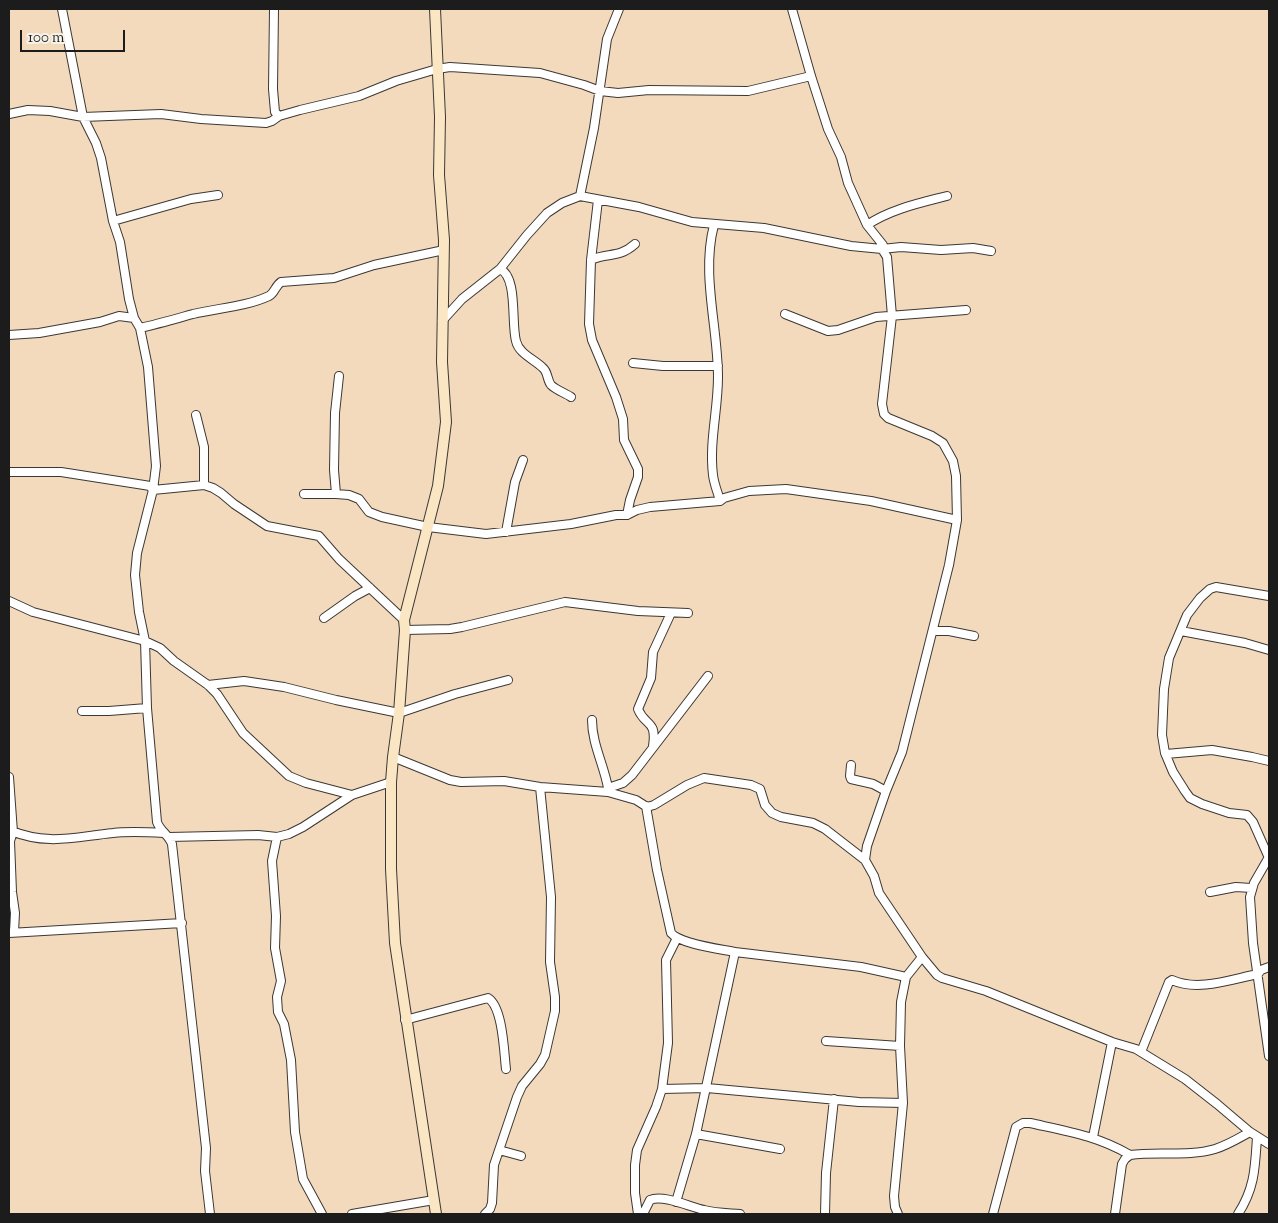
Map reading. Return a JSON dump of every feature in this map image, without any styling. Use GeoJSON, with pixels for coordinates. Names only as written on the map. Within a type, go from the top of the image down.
{"type":"FeatureCollection","features":[{"type":"Feature","properties":{"kind":"street"},"geometry":{"type":"LineString","coordinates":[[62,9],[83,117],[101,158],[113,221],[120,242],[129,299],[134,318],[140,328],[148,367],[156,466],[153,490],[137,553],[135,575],[139,612],[145,641],[147,708],[157,822],[172,844],[206,1148],[210,1214]]}},
{"type":"Feature","properties":{"kind":"street"},"geometry":{"type":"LineString","coordinates":[[274,9],[273,89],[275,112],[279,116]]}},
{"type":"Feature","properties":{"kind":"street"},"geometry":{"type":"LineString","coordinates":[[436,9],[440,117],[439,175],[444,250],[442,321],[446,422],[438,486],[405,625],[400,713],[391,782],[391,869],[395,943],[405,1020],[436,1214]]}},
{"type":"Feature","properties":{"kind":"street"},"geometry":{"type":"LineString","coordinates":[[580,196],[608,39],[619,9]]}},
{"type":"Feature","properties":{"kind":"street"},"geometry":{"type":"LineString","coordinates":[[792,9],[828,129],[841,157],[848,183],[867,225],[883,245],[882,249],[887,257],[892,316],[883,409],[888,418],[932,436],[943,443],[953,461],[956,476],[958,520],[949,565],[902,752],[867,846],[865,860]]}},
{"type":"Feature","properties":{"kind":"street"},"geometry":{"type":"LineString","coordinates":[[9,114],[28,110],[50,111],[83,117],[161,114],[201,119],[266,122],[272,121],[279,116],[359,96],[396,81],[437,69],[457,67],[540,74],[584,85],[600,92],[618,93],[648,90],[748,91],[811,76]]}},
{"type":"Feature","properties":{"kind":"street"},"geometry":{"type":"LineString","coordinates":[[113,221],[191,199],[218,195]]}},
{"type":"Feature","properties":{"kind":"street"},"geometry":{"type":"LineString","coordinates":[[442,321],[462,298],[500,269],[527,235],[548,213],[562,203],[580,196],[639,207],[692,222],[764,228],[836,244],[882,249],[901,247],[941,250],[973,248],[991,251]]}},
{"type":"Feature","properties":{"kind":"street"},"geometry":{"type":"LineString","coordinates":[[867,225],[887,214],[947,196]]}},
{"type":"Feature","properties":{"kind":"street"},"geometry":{"type":"LineString","coordinates":[[598,200],[591,260],[589,318],[591,336],[623,418],[624,440],[638,469],[627,515]]}},
{"type":"Feature","properties":{"kind":"street"},"geometry":{"type":"LineString","coordinates":[[714,225],[710,240],[710,266],[713,326],[718,366],[712,462],[714,480],[720,501]]}},
{"type":"Feature","properties":{"kind":"street"},"geometry":{"type":"LineString","coordinates":[[591,260],[597,257],[623,253],[635,244]]}},
{"type":"Feature","properties":{"kind":"street"},"geometry":{"type":"LineString","coordinates":[[140,328],[268,297],[272,294],[277,284],[281,282],[334,278],[374,265],[444,250]]}},
{"type":"Feature","properties":{"kind":"street"},"geometry":{"type":"LineString","coordinates":[[500,269],[508,274],[511,283],[513,319],[518,347],[544,369],[551,385],[571,397]]}},
{"type":"Feature","properties":{"kind":"street"},"geometry":{"type":"LineString","coordinates":[[785,314],[828,331],[838,330],[865,320],[966,310]]}},
{"type":"Feature","properties":{"kind":"street"},"geometry":{"type":"LineString","coordinates":[[9,335],[100,322],[119,316],[134,318]]}},
{"type":"Feature","properties":{"kind":"street"},"geometry":{"type":"LineString","coordinates":[[633,363],[663,366],[718,366]]}},
{"type":"Feature","properties":{"kind":"street"},"geometry":{"type":"LineString","coordinates":[[336,494],[334,470],[335,413],[339,376]]}},
{"type":"Feature","properties":{"kind":"street"},"geometry":{"type":"LineString","coordinates":[[196,414],[204,447],[204,485]]}},
{"type":"Feature","properties":{"kind":"street"},"geometry":{"type":"LineString","coordinates":[[506,532],[515,482],[523,460]]}},
{"type":"Feature","properties":{"kind":"street"},"geometry":{"type":"LineString","coordinates":[[9,472],[61,472],[87,475],[150,486],[153,490]]}},
{"type":"Feature","properties":{"kind":"street"},"geometry":{"type":"LineString","coordinates":[[153,490],[204,485],[222,493],[234,504],[267,526],[319,536],[339,559],[405,625],[450,629],[565,602],[638,611],[688,613]]}},
{"type":"Feature","properties":{"kind":"street"},"geometry":{"type":"LineString","coordinates":[[304,494],[349,495],[359,500],[367,510],[376,515],[428,527],[486,534],[627,515],[650,507],[720,501],[724,498],[749,491],[786,489],[871,501],[958,520]]}},
{"type":"Feature","properties":{"kind":"street"},"geometry":{"type":"LineString","coordinates":[[324,618],[370,588]]}},
{"type":"Feature","properties":{"kind":"street"},"geometry":{"type":"LineString","coordinates":[[1269,596],[1212,588],[1196,602],[1187,615],[1169,658],[1164,689],[1162,735],[1166,754],[1173,772],[1190,798],[1229,813],[1244,814],[1250,817],[1269,858],[1251,888],[1251,924],[1269,1056]]}},
{"type":"Feature","properties":{"kind":"street"},"geometry":{"type":"LineString","coordinates":[[9,601],[33,612],[145,641],[160,648],[174,661],[208,685],[243,732],[289,776],[306,783],[352,795]]}},
{"type":"Feature","properties":{"kind":"street"},"geometry":{"type":"LineString","coordinates":[[653,748],[655,736],[653,728],[638,709],[651,678],[653,652],[671,612]]}},
{"type":"Feature","properties":{"kind":"street"},"geometry":{"type":"LineString","coordinates":[[933,631],[949,631],[974,636]]}},
{"type":"Feature","properties":{"kind":"street"},"geometry":{"type":"LineString","coordinates":[[1181,631],[1245,643],[1269,650]]}},
{"type":"Feature","properties":{"kind":"street"},"geometry":{"type":"LineString","coordinates":[[608,790],[632,775],[708,676]]}},
{"type":"Feature","properties":{"kind":"street"},"geometry":{"type":"LineString","coordinates":[[208,685],[244,681],[284,687],[400,713],[455,694],[508,680]]}},
{"type":"Feature","properties":{"kind":"street"},"geometry":{"type":"LineString","coordinates":[[82,711],[147,708]]}},
{"type":"Feature","properties":{"kind":"street"},"geometry":{"type":"LineString","coordinates":[[592,720],[594,740],[608,790]]}},
{"type":"Feature","properties":{"kind":"street"},"geometry":{"type":"LineString","coordinates":[[1166,754],[1212,750],[1269,762]]}},
{"type":"Feature","properties":{"kind":"street"},"geometry":{"type":"LineString","coordinates":[[393,757],[450,780],[461,782],[504,781],[540,788],[608,790],[638,800],[646,806],[657,870],[671,933],[677,938],[735,952],[860,967],[906,977]]}},
{"type":"Feature","properties":{"kind":"street"},"geometry":{"type":"LineString","coordinates":[[851,765],[851,779],[873,784],[886,791]]}},
{"type":"Feature","properties":{"kind":"street"},"geometry":{"type":"LineString","coordinates":[[9,777],[12,892],[15,913],[12,933],[182,923]]}},
{"type":"Feature","properties":{"kind":"street"},"geometry":{"type":"LineString","coordinates":[[646,806],[654,805],[687,785],[704,778],[751,785],[760,789],[764,805],[771,812],[781,817],[813,822],[865,860],[874,876],[879,893],[922,957],[937,975],[986,991],[1141,1052],[1185,1079],[1250,1132],[1269,1144]]}},
{"type":"Feature","properties":{"kind":"street"},"geometry":{"type":"LineString","coordinates":[[11,831],[34,838],[51,840],[83,838],[114,832],[278,837],[290,834],[304,827],[352,795],[391,782]]}},
{"type":"Feature","properties":{"kind":"street"},"geometry":{"type":"LineString","coordinates":[[485,1214],[490,1209],[492,1203],[493,1168],[516,1097],[545,1056],[555,1011],[550,962],[551,897],[540,788]]}},
{"type":"Feature","properties":{"kind":"street"},"geometry":{"type":"LineString","coordinates":[[278,837],[272,860],[276,916],[275,948],[281,980],[277,997],[278,1012],[284,1024],[291,1060],[296,1140],[303,1179],[322,1214]]}},
{"type":"Feature","properties":{"kind":"street"},"geometry":{"type":"LineString","coordinates":[[1210,892],[1230,888],[1251,888]]}},
{"type":"Feature","properties":{"kind":"street"},"geometry":{"type":"LineString","coordinates":[[638,1214],[635,1193],[637,1150],[662,1090],[668,1043],[666,960],[677,938]]}},
{"type":"Feature","properties":{"kind":"street"},"geometry":{"type":"LineString","coordinates":[[676,1202],[707,1088],[735,952]]}},
{"type":"Feature","properties":{"kind":"street"},"geometry":{"type":"LineString","coordinates":[[898,1214],[894,1196],[903,1104],[900,1046],[901,1002],[906,977],[922,957]]}},
{"type":"Feature","properties":{"kind":"street"},"geometry":{"type":"LineString","coordinates":[[1141,1052],[1169,982],[1172,980],[1187,984],[1207,984],[1258,974],[1261,970],[1269,967]]}},
{"type":"Feature","properties":{"kind":"street"},"geometry":{"type":"LineString","coordinates":[[405,1020],[486,998],[490,999],[498,1014],[506,1069]]}},
{"type":"Feature","properties":{"kind":"street"},"geometry":{"type":"LineString","coordinates":[[826,1041],[900,1046]]}},
{"type":"Feature","properties":{"kind":"street"},"geometry":{"type":"LineString","coordinates":[[1093,1137],[1112,1042]]}},
{"type":"Feature","properties":{"kind":"street"},"geometry":{"type":"LineString","coordinates":[[662,1090],[707,1088],[834,1100],[903,1104]]}},
{"type":"Feature","properties":{"kind":"street"},"geometry":{"type":"LineString","coordinates":[[825,1214],[826,1173],[834,1100]]}},
{"type":"Feature","properties":{"kind":"street"},"geometry":{"type":"LineString","coordinates":[[993,1214],[1016,1127],[1019,1124],[1030,1123],[1093,1137],[1130,1154],[1201,1152],[1216,1149],[1250,1132]]}},
{"type":"Feature","properties":{"kind":"street"},"geometry":{"type":"LineString","coordinates":[[696,1134],[780,1149]]}},
{"type":"Feature","properties":{"kind":"street"},"geometry":{"type":"LineString","coordinates":[[1238,1214],[1250,1194],[1253,1184],[1257,1137]]}},
{"type":"Feature","properties":{"kind":"street"},"geometry":{"type":"LineString","coordinates":[[499,1150],[521,1156]]}},
{"type":"Feature","properties":{"kind":"street"},"geometry":{"type":"LineString","coordinates":[[1115,1214],[1122,1164],[1130,1154]]}},
{"type":"Feature","properties":{"kind":"street"},"geometry":{"type":"LineString","coordinates":[[643,1214],[652,1199],[676,1202],[706,1210],[740,1214]]}},
{"type":"Feature","properties":{"kind":"street"},"geometry":{"type":"LineString","coordinates":[[352,1214],[434,1200]]}}]}
